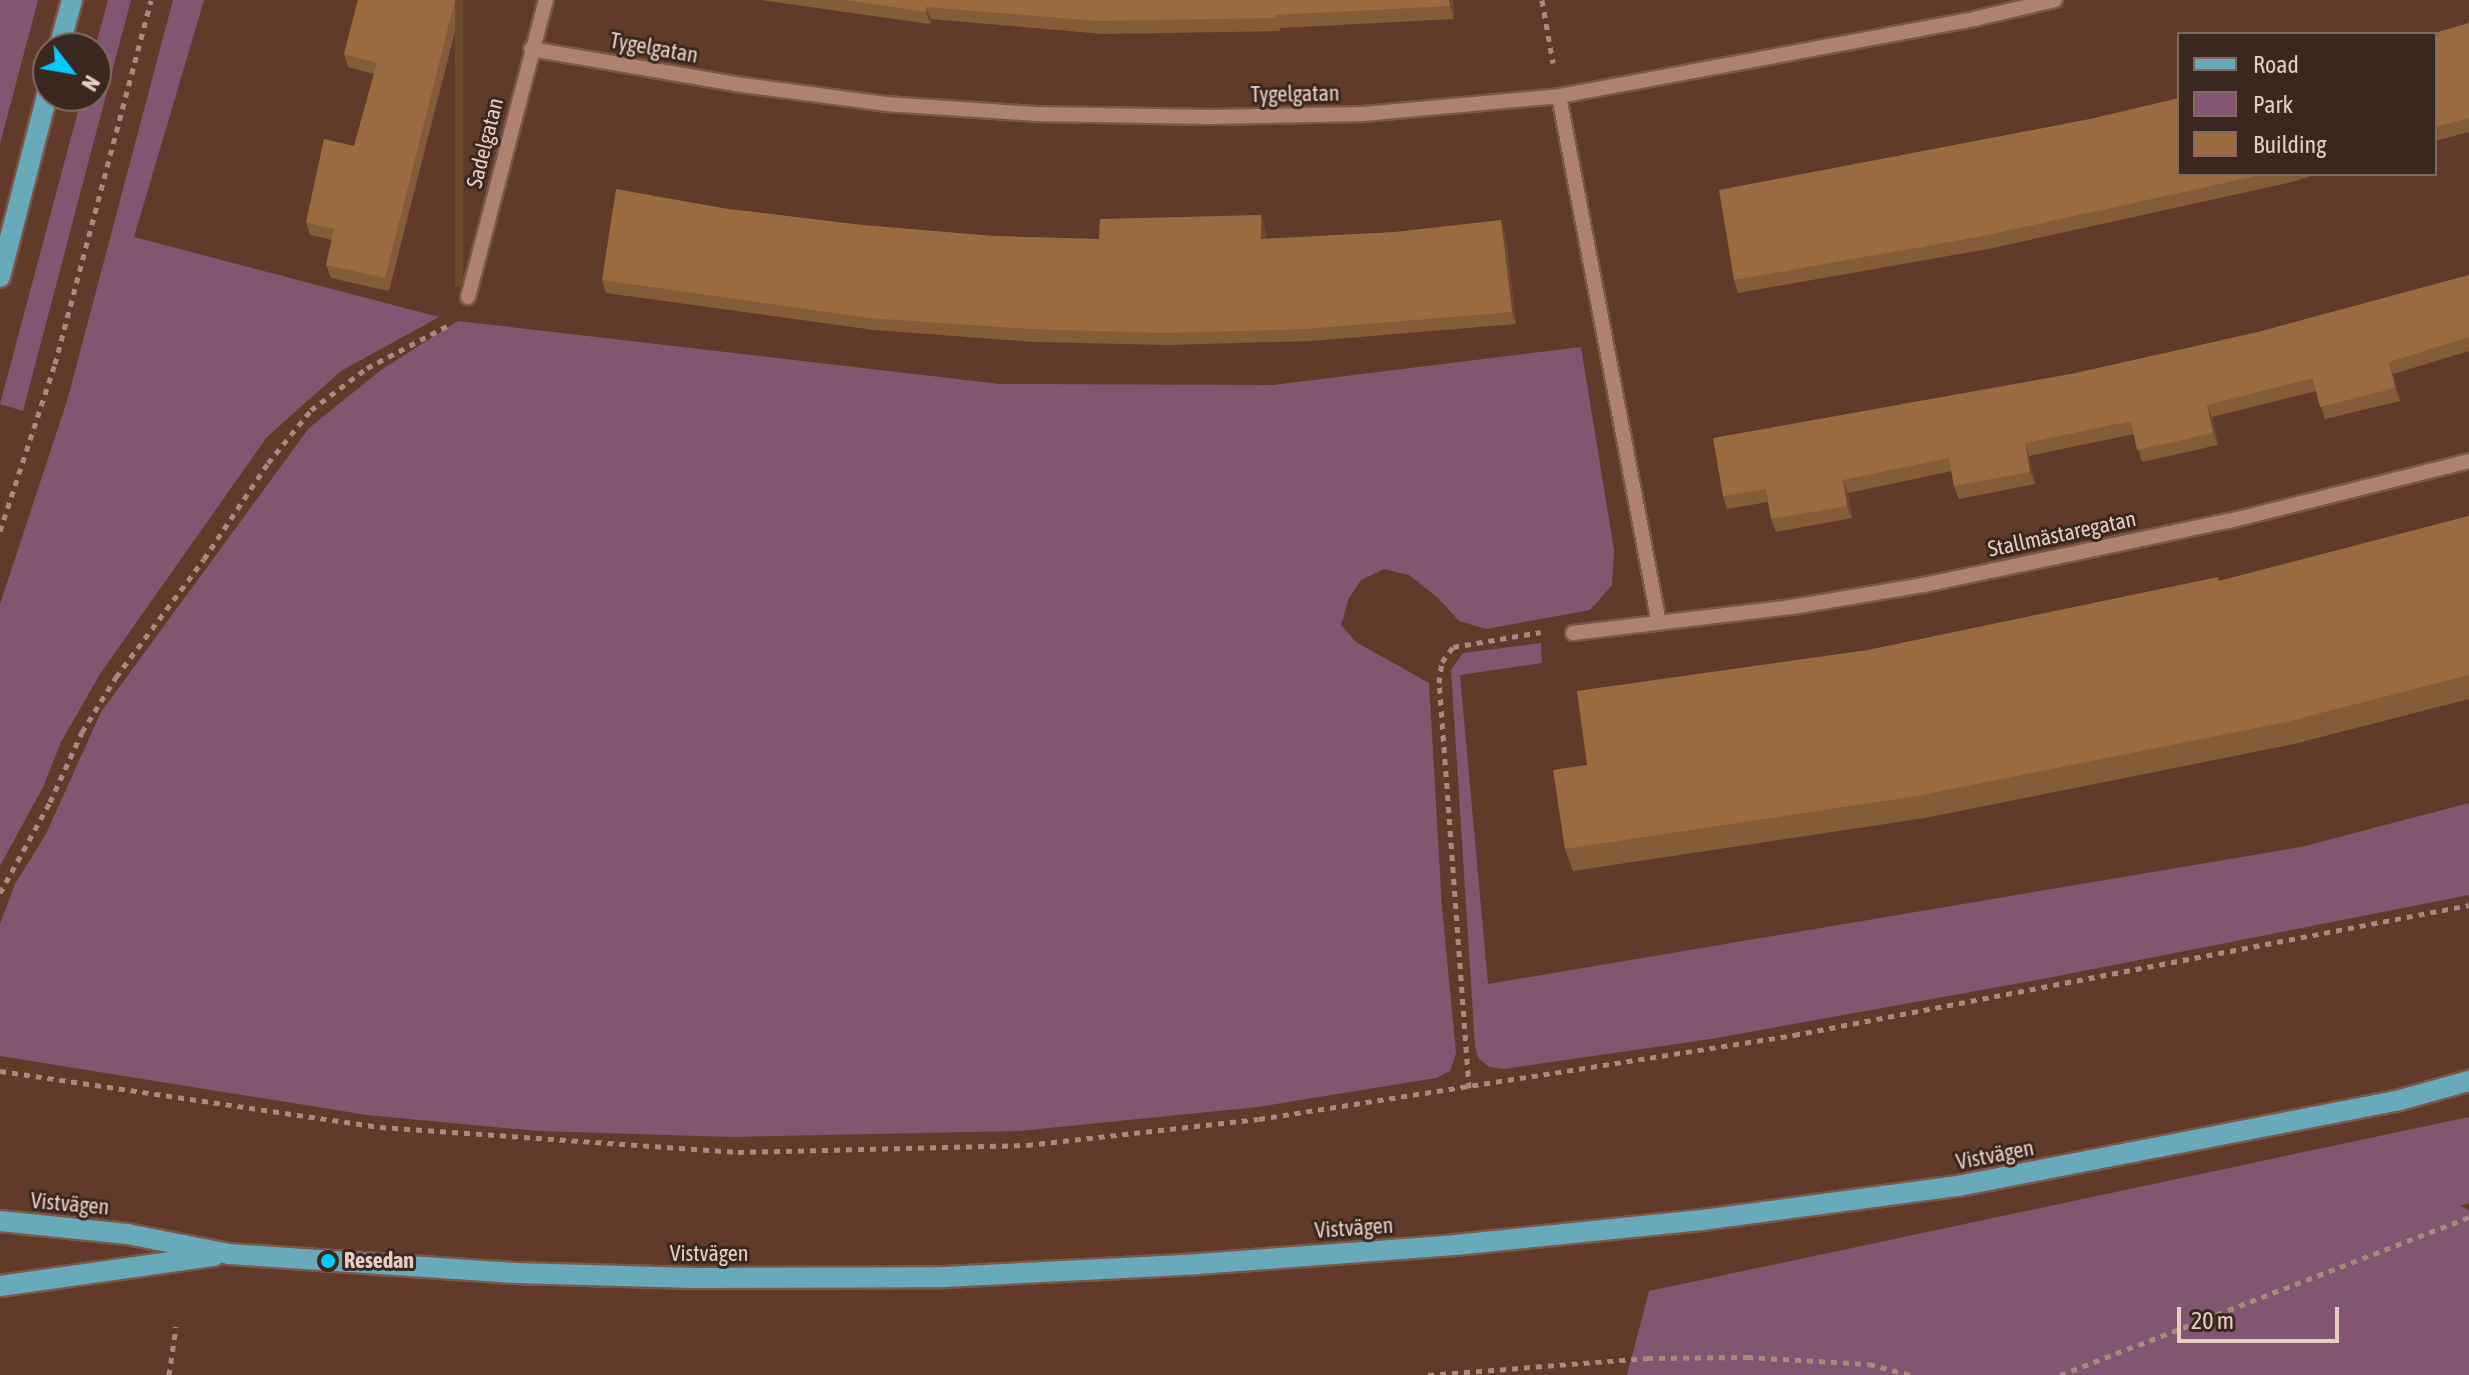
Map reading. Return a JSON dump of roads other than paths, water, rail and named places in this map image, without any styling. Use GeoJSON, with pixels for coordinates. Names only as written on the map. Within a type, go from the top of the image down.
{"type":"FeatureCollection","features":[{"type":"Feature","properties":{"kind":"main road"},"geometry":{"type":"LineString","coordinates":[[63,32],[72,0]]}},
{"type":"Feature","properties":{"kind":"main road"},"geometry":{"type":"LineString","coordinates":[[0,277],[43,112]]}},
{"type":"Feature","properties":{"kind":"main road","name":"Vistvägen"},"geometry":{"type":"LineString","coordinates":[[0,1221],[127,1234],[229,1254],[530,1274],[881,1278],[1198,1264],[1440,1246],[1702,1220],[1958,1186],[2400,1100],[2469,1081]]}},
{"type":"Feature","properties":{"kind":"main road","name":"Vistvägen"},"geometry":{"type":"LineString","coordinates":[[0,1286],[229,1254]]}},
{"type":"Feature","properties":{"kind":"street","name":"Sadelgatan"},"geometry":{"type":"LineString","coordinates":[[468,297],[546,0]]}},
{"type":"Feature","properties":{"kind":"street","name":"Tygelgatan"},"geometry":{"type":"LineString","coordinates":[[531,49],[735,84],[886,104],[1035,114],[1211,117],[1363,114],[1559,96],[1978,18],[2055,0]]}},
{"type":"Feature","properties":{"kind":"street"},"geometry":{"type":"LineString","coordinates":[[1559,96],[1659,623]]}},
{"type":"Feature","properties":{"kind":"street","name":"Stallmästaregatan"},"geometry":{"type":"LineString","coordinates":[[1573,633],[1792,607],[1924,585],[2229,521],[2469,461]]}},
{"type":"Feature","properties":{"kind":"place","name":"Resedan"},"geometry":{"type":"Point","coordinates":[328,1261]}}]}
